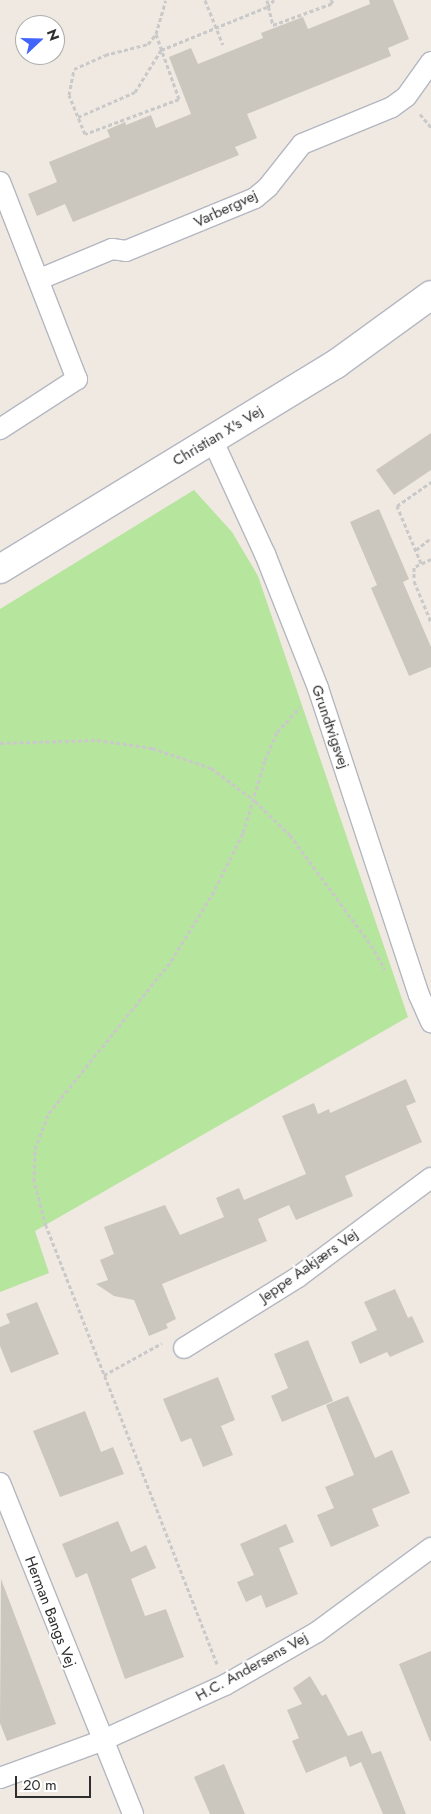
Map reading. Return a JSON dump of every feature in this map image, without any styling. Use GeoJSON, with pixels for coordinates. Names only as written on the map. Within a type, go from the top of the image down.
{"type":"FeatureCollection","features":[{"type":"Feature","properties":{"kind":"street","name":"Varbergvej"},"geometry":{"type":"LineString","coordinates":[[40,279],[112,249],[126,251],[255,198],[268,187],[302,144],[392,107],[406,97],[431,62]]}},
{"type":"Feature","properties":{"kind":"street"},"geometry":{"type":"LineString","coordinates":[[0,182],[40,279],[77,379],[0,429]]}},
{"type":"Feature","properties":{"kind":"street","name":"Christian X's Vej"},"geometry":{"type":"LineString","coordinates":[[0,569],[336,364],[431,295]]}},
{"type":"Feature","properties":{"kind":"street","name":"Grundtvigsvej"},"geometry":{"type":"LineString","coordinates":[[212,439],[265,554],[318,688],[419,995],[431,1022]]}},
{"type":"Feature","properties":{"kind":"street","name":"Jeppe Aakjærs Vej"},"geometry":{"type":"LineString","coordinates":[[184,1348],[298,1277],[431,1178]]}},
{"type":"Feature","properties":{"kind":"street","name":"Herman Bangs Vej"},"geometry":{"type":"LineString","coordinates":[[0,1483],[101,1741],[133,1814]]}},
{"type":"Feature","properties":{"kind":"street","name":"H.C. Andersens Vej"},"geometry":{"type":"LineString","coordinates":[[0,1778],[101,1741],[225,1685],[317,1632],[431,1548]]}},
{"type":"Feature","properties":{"kind":"path"},"geometry":{"type":"LineString","coordinates":[[156,34],[179,99],[85,134],[69,95],[74,69],[105,55],[148,44],[156,34],[166,0]]}},
{"type":"Feature","properties":{"kind":"path"},"geometry":{"type":"LineString","coordinates":[[206,0],[223,45]]}},
{"type":"Feature","properties":{"kind":"path"},"geometry":{"type":"LineString","coordinates":[[267,0],[267,7],[273,25],[333,4],[331,0]]}},
{"type":"Feature","properties":{"kind":"path"},"geometry":{"type":"LineString","coordinates":[[78,117],[135,92],[161,50],[267,7],[274,0]]}},
{"type":"Feature","properties":{"kind":"path"},"geometry":{"type":"LineString","coordinates":[[421,563],[397,506],[431,482]]}},
{"type":"Feature","properties":{"kind":"path"},"geometry":{"type":"LineString","coordinates":[[416,550],[431,538]]}},
{"type":"Feature","properties":{"kind":"path"},"geometry":{"type":"LineString","coordinates":[[431,559],[414,567],[414,581],[431,622]]}},
{"type":"Feature","properties":{"kind":"path"},"geometry":{"type":"LineString","coordinates":[[225,1685],[46,1226],[34,1181],[34,1149],[48,1113],[171,961],[212,895],[243,833],[255,801],[265,760],[277,732],[318,688]]}},
{"type":"Feature","properties":{"kind":"path"},"geometry":{"type":"LineString","coordinates":[[0,743],[97,740],[152,748],[211,768],[255,801],[290,835],[371,945],[388,975]]}},
{"type":"Feature","properties":{"kind":"path"},"geometry":{"type":"LineString","coordinates":[[104,1375],[170,1338],[184,1348]]}},
{"type":"Feature","properties":{"kind":"green space"},"geometry":{"type":"Polygon","coordinates":[[[194,490],[232,532],[258,576],[408,1017],[35,1231],[49,1273],[0,1292],[0,609],[194,490]]]}},
{"type":"Feature","properties":{"kind":"building"},"geometry":{"type":"Polygon","coordinates":[[[369,0],[393,0],[409,39],[388,48],[391,56],[247,114],[257,138],[235,147],[239,155],[73,222],[65,204],[37,216],[28,194],[57,182],[49,162],[110,137],[107,130],[125,122],[126,125],[151,115],[156,128],[191,114],[169,57],[191,48],[198,64],[263,38],[261,33],[303,17],[308,29],[370,4],[369,0]]]}},
{"type":"Feature","properties":{"kind":"building"},"geometry":{"type":"Polygon","coordinates":[[[431,433],[431,470],[394,495],[376,470],[431,433]]]}},
{"type":"Feature","properties":{"kind":"building"},"geometry":{"type":"Polygon","coordinates":[[[379,509],[409,579],[403,582],[431,647],[431,667],[409,676],[371,588],[377,585],[350,522],[379,509]]]}},
{"type":"Feature","properties":{"kind":"building"},"geometry":{"type":"Polygon","coordinates":[[[406,1079],[416,1102],[406,1106],[422,1142],[345,1176],[353,1196],[296,1220],[289,1205],[258,1219],[267,1241],[162,1284],[176,1319],[166,1324],[168,1328],[149,1336],[134,1300],[114,1296],[96,1284],[108,1280],[100,1260],[114,1254],[104,1227],[165,1205],[180,1235],[224,1217],[216,1198],[239,1188],[244,1200],[306,1174],[282,1116],[314,1103],[318,1114],[329,1109],[330,1113],[406,1079]]]}},
{"type":"Feature","properties":{"kind":"building"},"geometry":{"type":"Polygon","coordinates":[[[395,1289],[408,1318],[412,1316],[424,1342],[390,1357],[387,1352],[360,1364],[351,1342],[377,1330],[364,1302],[395,1289]]]}},
{"type":"Feature","properties":{"kind":"building"},"geometry":{"type":"Polygon","coordinates":[[[37,1302],[59,1354],[11,1373],[0,1346],[0,1327],[10,1323],[6,1314],[37,1302]]]}},
{"type":"Feature","properties":{"kind":"building"},"geometry":{"type":"Polygon","coordinates":[[[308,1340],[333,1401],[282,1422],[271,1396],[288,1388],[274,1354],[308,1340]]]}},
{"type":"Feature","properties":{"kind":"building"},"geometry":{"type":"Polygon","coordinates":[[[218,1377],[235,1420],[221,1426],[233,1455],[203,1467],[191,1438],[181,1442],[163,1399],[218,1377]]]}},
{"type":"Feature","properties":{"kind":"building"},"geometry":{"type":"Polygon","coordinates":[[[348,1396],[375,1458],[392,1450],[410,1493],[372,1509],[379,1526],[331,1547],[317,1515],[334,1508],[325,1487],[354,1475],[326,1405],[348,1396]]]}},
{"type":"Feature","properties":{"kind":"building"},"geometry":{"type":"Polygon","coordinates":[[[85,1411],[101,1452],[113,1447],[124,1474],[60,1497],[33,1431],[85,1411]]]}},
{"type":"Feature","properties":{"kind":"building"},"geometry":{"type":"Polygon","coordinates":[[[118,1521],[131,1552],[146,1545],[156,1568],[131,1579],[145,1616],[166,1609],[184,1657],[125,1679],[87,1573],[76,1578],[62,1544],[118,1521]]]}},
{"type":"Feature","properties":{"kind":"building"},"geometry":{"type":"Polygon","coordinates":[[[286,1524],[294,1542],[279,1548],[298,1594],[266,1608],[261,1595],[246,1602],[237,1582],[254,1575],[240,1544],[286,1524]]]}},
{"type":"Feature","properties":{"kind":"building"},"geometry":{"type":"Polygon","coordinates":[[[1,1579],[56,1724],[7,1741],[0,1723],[1,1579]]]}},
{"type":"Feature","properties":{"kind":"building"},"geometry":{"type":"Polygon","coordinates":[[[431,1651],[431,1741],[430,1741],[399,1664],[431,1651]]]}},
{"type":"Feature","properties":{"kind":"building"},"geometry":{"type":"Polygon","coordinates":[[[310,1676],[322,1696],[326,1694],[348,1736],[362,1731],[372,1754],[381,1751],[406,1814],[383,1814],[361,1762],[350,1767],[346,1756],[306,1773],[292,1741],[299,1738],[287,1710],[302,1704],[293,1688],[310,1676]]]}},
{"type":"Feature","properties":{"kind":"building"},"geometry":{"type":"Polygon","coordinates":[[[224,1764],[245,1814],[210,1814],[194,1777],[224,1764]]]}}]}
